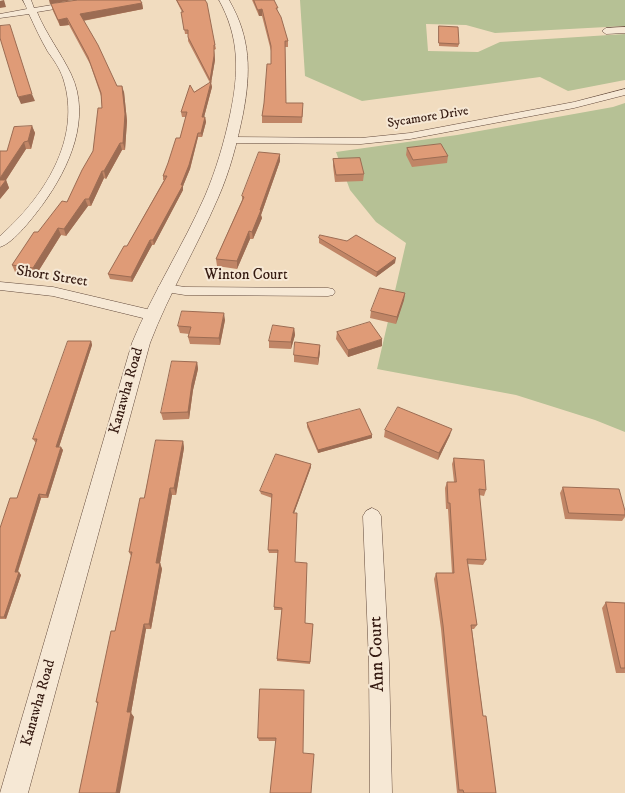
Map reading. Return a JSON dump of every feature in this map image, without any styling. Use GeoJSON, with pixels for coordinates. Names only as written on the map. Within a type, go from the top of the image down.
{"type":"FeatureCollection","features":[{"type":"Feature","properties":{"kind":"street"},"geometry":{"type":"LineString","coordinates":[[0,243],[26,218],[50,187],[67,150],[74,114],[74,99],[68,78],[47,42],[27,0]]}},
{"type":"Feature","properties":{"kind":"street"},"geometry":{"type":"LineString","coordinates":[[0,16],[97,0]]}},
{"type":"Feature","properties":{"kind":"street","name":"Kanawha Road"},"geometry":{"type":"LineString","coordinates":[[14,793],[141,343],[151,314],[211,199],[231,140],[242,81],[243,60],[238,28],[224,0]]}},
{"type":"Feature","properties":{"kind":"street"},"geometry":{"type":"LineString","coordinates":[[606,31],[625,30]]}},
{"type":"Feature","properties":{"kind":"street","name":"Sycamore Drive"},"geometry":{"type":"LineString","coordinates":[[231,140],[361,141],[410,136],[492,122],[574,105],[625,92]]}},
{"type":"Feature","properties":{"kind":"street","name":"Short Street"},"geometry":{"type":"LineString","coordinates":[[0,286],[59,292],[134,313],[151,314]]}},
{"type":"Feature","properties":{"kind":"street","name":"Winton Court"},"geometry":{"type":"LineString","coordinates":[[165,288],[185,291],[328,292]]}},
{"type":"Feature","properties":{"kind":"street","name":"Ann Court"},"geometry":{"type":"LineString","coordinates":[[372,516],[379,664],[381,793]]}},
{"type":"Feature","properties":{"kind":"green space"},"geometry":{"type":"Polygon","coordinates":[[[300,0],[625,0],[625,26],[495,33],[466,25],[426,24],[428,51],[478,52],[500,42],[625,34],[625,80],[568,91],[540,77],[362,101],[305,76],[300,0]]]}},
{"type":"Feature","properties":{"kind":"green space"},"geometry":{"type":"Polygon","coordinates":[[[625,103],[625,432],[595,420],[516,395],[377,369],[406,243],[376,222],[350,190],[336,152],[457,135],[613,107],[625,103]]]}},
{"type":"Feature","properties":{"kind":"building"},"geometry":{"type":"Polygon","coordinates":[[[78,0],[140,0],[142,3],[80,14],[98,45],[117,86],[122,86],[125,114],[123,143],[120,143],[104,171],[102,171],[89,199],[85,199],[64,229],[58,228],[33,268],[12,265],[34,232],[38,232],[62,201],[67,202],[93,151],[98,108],[102,108],[101,93],[88,57],[67,18],[58,20],[51,4],[78,0]]]}},
{"type":"Feature","properties":{"kind":"building"},"geometry":{"type":"Polygon","coordinates":[[[177,0],[205,0],[207,3],[215,45],[210,80],[188,37],[188,30],[184,30],[181,12],[183,12],[177,0]]]}},
{"type":"Feature","properties":{"kind":"building"},"geometry":{"type":"Polygon","coordinates":[[[254,0],[274,0],[278,8],[276,8],[281,17],[288,41],[285,41],[286,103],[303,103],[302,117],[262,116],[267,64],[271,64],[271,46],[262,9],[258,10],[254,0]]]}},
{"type":"Feature","properties":{"kind":"building"},"geometry":{"type":"Polygon","coordinates":[[[10,25],[32,94],[18,97],[0,38],[0,26],[10,25]]]}},
{"type":"Feature","properties":{"kind":"building"},"geometry":{"type":"Polygon","coordinates":[[[439,26],[458,27],[459,44],[439,43],[439,26]]]}},
{"type":"Feature","properties":{"kind":"building"},"geometry":{"type":"Polygon","coordinates":[[[211,82],[202,117],[205,117],[201,133],[198,133],[189,165],[181,185],[183,185],[153,240],[150,240],[131,277],[108,274],[124,246],[127,246],[167,176],[163,176],[176,138],[180,138],[187,112],[181,112],[190,85],[194,92],[211,82]]]}},
{"type":"Feature","properties":{"kind":"building"},"geometry":{"type":"Polygon","coordinates":[[[32,126],[28,141],[24,142],[0,178],[0,151],[7,151],[14,127],[32,126]]]}},
{"type":"Feature","properties":{"kind":"building"},"geometry":{"type":"Polygon","coordinates":[[[441,144],[448,156],[413,160],[407,148],[441,144]]]}},
{"type":"Feature","properties":{"kind":"building"},"geometry":{"type":"Polygon","coordinates":[[[259,152],[280,154],[261,210],[252,232],[249,231],[237,261],[216,259],[244,197],[242,196],[259,152]]]}},
{"type":"Feature","properties":{"kind":"building"},"geometry":{"type":"Polygon","coordinates":[[[360,158],[364,174],[336,175],[333,159],[360,158]]]}},
{"type":"Feature","properties":{"kind":"building"},"geometry":{"type":"Polygon","coordinates":[[[0,180],[6,180],[0,188],[0,180]]]}},
{"type":"Feature","properties":{"kind":"building"},"geometry":{"type":"Polygon","coordinates":[[[320,235],[347,241],[356,235],[396,258],[377,272],[319,238],[320,235]]]}},
{"type":"Feature","properties":{"kind":"building"},"geometry":{"type":"Polygon","coordinates":[[[380,288],[405,293],[397,317],[371,311],[380,288]]]}},
{"type":"Feature","properties":{"kind":"building"},"geometry":{"type":"Polygon","coordinates":[[[182,311],[224,313],[219,338],[188,337],[191,327],[178,326],[182,311]]]}},
{"type":"Feature","properties":{"kind":"building"},"geometry":{"type":"Polygon","coordinates":[[[370,322],[382,339],[348,350],[337,332],[370,322]]]}},
{"type":"Feature","properties":{"kind":"building"},"geometry":{"type":"Polygon","coordinates":[[[273,325],[294,328],[291,342],[269,341],[273,325]]]}},
{"type":"Feature","properties":{"kind":"building"},"geometry":{"type":"Polygon","coordinates":[[[68,341],[91,341],[56,447],[61,447],[46,495],[39,494],[15,572],[19,572],[4,617],[0,617],[0,528],[10,498],[17,498],[37,439],[33,439],[68,341]]]}},
{"type":"Feature","properties":{"kind":"building"},"geometry":{"type":"Polygon","coordinates":[[[295,342],[320,345],[318,358],[294,355],[295,342]]]}},
{"type":"Feature","properties":{"kind":"building"},"geometry":{"type":"Polygon","coordinates":[[[172,361],[197,362],[192,383],[188,412],[161,413],[172,361]]]}},
{"type":"Feature","properties":{"kind":"building"},"geometry":{"type":"Polygon","coordinates":[[[398,407],[452,429],[439,453],[385,430],[398,407]]]}},
{"type":"Feature","properties":{"kind":"building"},"geometry":{"type":"Polygon","coordinates":[[[360,409],[372,435],[318,450],[307,423],[360,409]]]}},
{"type":"Feature","properties":{"kind":"building"},"geometry":{"type":"Polygon","coordinates":[[[156,440],[183,441],[174,488],[170,488],[156,563],[160,563],[149,624],[144,624],[127,712],[131,712],[116,793],[79,793],[111,631],[115,631],[132,552],[129,552],[140,498],[144,498],[156,440]]]}},
{"type":"Feature","properties":{"kind":"building"},"geometry":{"type":"Polygon","coordinates":[[[276,454],[311,464],[293,513],[297,513],[295,562],[307,563],[305,623],[313,624],[310,662],[277,659],[282,608],[274,607],[278,550],[268,550],[272,494],[260,491],[276,454]]]}},
{"type":"Feature","properties":{"kind":"building"},"geometry":{"type":"Polygon","coordinates":[[[454,458],[484,460],[486,490],[479,489],[486,560],[467,559],[477,625],[471,625],[483,716],[486,716],[496,793],[464,793],[463,790],[459,790],[443,625],[436,573],[454,573],[450,503],[448,503],[447,482],[456,482],[454,458]]]}},
{"type":"Feature","properties":{"kind":"building"},"geometry":{"type":"Polygon","coordinates":[[[563,487],[619,489],[625,515],[569,513],[563,487]]]}},
{"type":"Feature","properties":{"kind":"building"},"geometry":{"type":"Polygon","coordinates":[[[606,602],[625,603],[625,668],[621,668],[606,602]]]}},
{"type":"Feature","properties":{"kind":"building"},"geometry":{"type":"Polygon","coordinates":[[[260,689],[304,690],[303,753],[314,754],[311,793],[270,793],[276,738],[258,738],[260,689]]]}}]}
